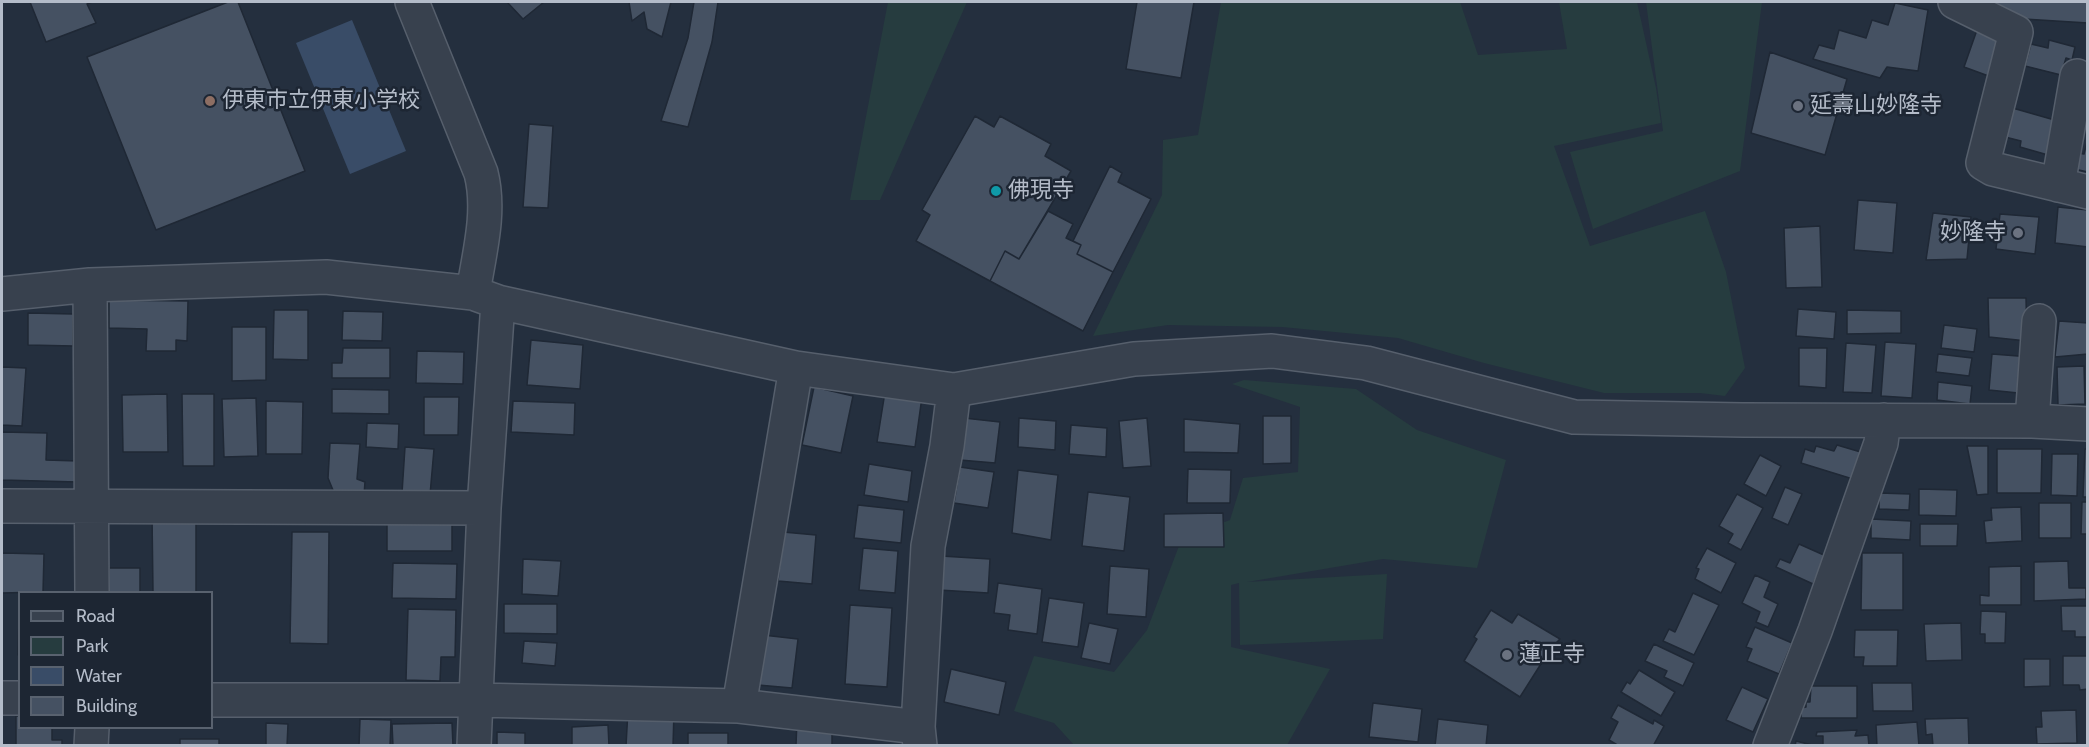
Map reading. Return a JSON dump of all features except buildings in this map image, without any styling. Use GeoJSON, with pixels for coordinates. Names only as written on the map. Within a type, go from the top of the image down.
{"type":"FeatureCollection","features":[{"type":"Feature","properties":{"kind":"street"},"geometry":{"type":"LineString","coordinates":[[412,2],[481,172],[486,193],[483,231],[486,297],[484,508],[474,746]]}},
{"type":"Feature","properties":{"kind":"street"},"geometry":{"type":"LineString","coordinates":[[1965,6],[2016,32],[1983,163],[1993,170],[2073,188],[2077,76]]}},
{"type":"Feature","properties":{"kind":"street"},"geometry":{"type":"LineString","coordinates":[[2,294],[90,285],[326,277],[486,297],[796,368],[954,390],[1134,359],[1272,351],[1366,363],[1574,417],[2088,423]]}},
{"type":"Feature","properties":{"kind":"street"},"geometry":{"type":"LineString","coordinates":[[90,285],[92,591]]}},
{"type":"Feature","properties":{"kind":"street"},"geometry":{"type":"LineString","coordinates":[[2032,421],[2039,321]]}},
{"type":"Feature","properties":{"kind":"street"},"geometry":{"type":"LineString","coordinates":[[739,706],[796,368]]}},
{"type":"Feature","properties":{"kind":"street"},"geometry":{"type":"LineString","coordinates":[[213,700],[477,700],[739,706],[919,736],[928,546],[947,446],[954,390]]}},
{"type":"Feature","properties":{"kind":"street"},"geometry":{"type":"LineString","coordinates":[[1770,746],[1815,631],[1881,443],[1884,420]]}},
{"type":"Feature","properties":{"kind":"street"},"geometry":{"type":"LineString","coordinates":[[2,506],[484,508]]}},
{"type":"Feature","properties":{"kind":"street"},"geometry":{"type":"LineString","coordinates":[[2,698],[18,698]]}},
{"type":"Feature","properties":{"kind":"street"},"geometry":{"type":"LineString","coordinates":[[91,746],[92,729]]}},
{"type":"Feature","properties":{"kind":"green space"},"geometry":{"type":"Polygon","coordinates":[[[888,2],[967,2],[880,200],[850,200],[888,2]]]}},
{"type":"Feature","properties":{"kind":"green space"},"geometry":{"type":"Polygon","coordinates":[[[1221,2],[1460,2],[1478,55],[1567,49],[1559,2],[1637,2],[1656,88],[1661,123],[1554,146],[1590,246],[1705,211],[1726,272],[1745,368],[1725,396],[1700,393],[1604,393],[1484,363],[1398,338],[1282,327],[1168,325],[1093,336],[1162,195],[1163,140],[1198,135],[1221,2]]]}},
{"type":"Feature","properties":{"kind":"green space"},"geometry":{"type":"Polygon","coordinates":[[[1646,2],[1762,2],[1740,171],[1593,229],[1570,152],[1663,131],[1646,2]]]}},
{"type":"Feature","properties":{"kind":"green space"},"geometry":{"type":"Polygon","coordinates":[[[1244,380],[1356,389],[1417,430],[1506,460],[1477,568],[1383,559],[1247,582],[1387,574],[1383,639],[1240,645],[1239,583],[1231,585],[1231,647],[1330,669],[1287,745],[1074,745],[1054,723],[1014,711],[1034,656],[1114,672],[1147,630],[1182,538],[1230,520],[1243,478],[1298,472],[1300,407],[1232,384],[1244,380]]]}},
{"type":"Feature","properties":{"kind":"water"},"geometry":{"type":"Polygon","coordinates":[[[352,20],[406,151],[350,174],[296,43],[352,20]]]}},
{"type":"Feature","properties":{"kind":"place","name":"伊東市立伊東小学校"},"geometry":{"type":"Point","coordinates":[210,101]}},
{"type":"Feature","properties":{"kind":"place","name":"延壽山妙隆寺"},"geometry":{"type":"Point","coordinates":[1798,106]}},
{"type":"Feature","properties":{"kind":"place","name":"佛現寺"},"geometry":{"type":"Point","coordinates":[996,191]}},
{"type":"Feature","properties":{"kind":"place","name":"妙隆寺"},"geometry":{"type":"Point","coordinates":[2018,233]}},
{"type":"Feature","properties":{"kind":"place","name":"蓮正寺"},"geometry":{"type":"Point","coordinates":[1507,655]}}]}
